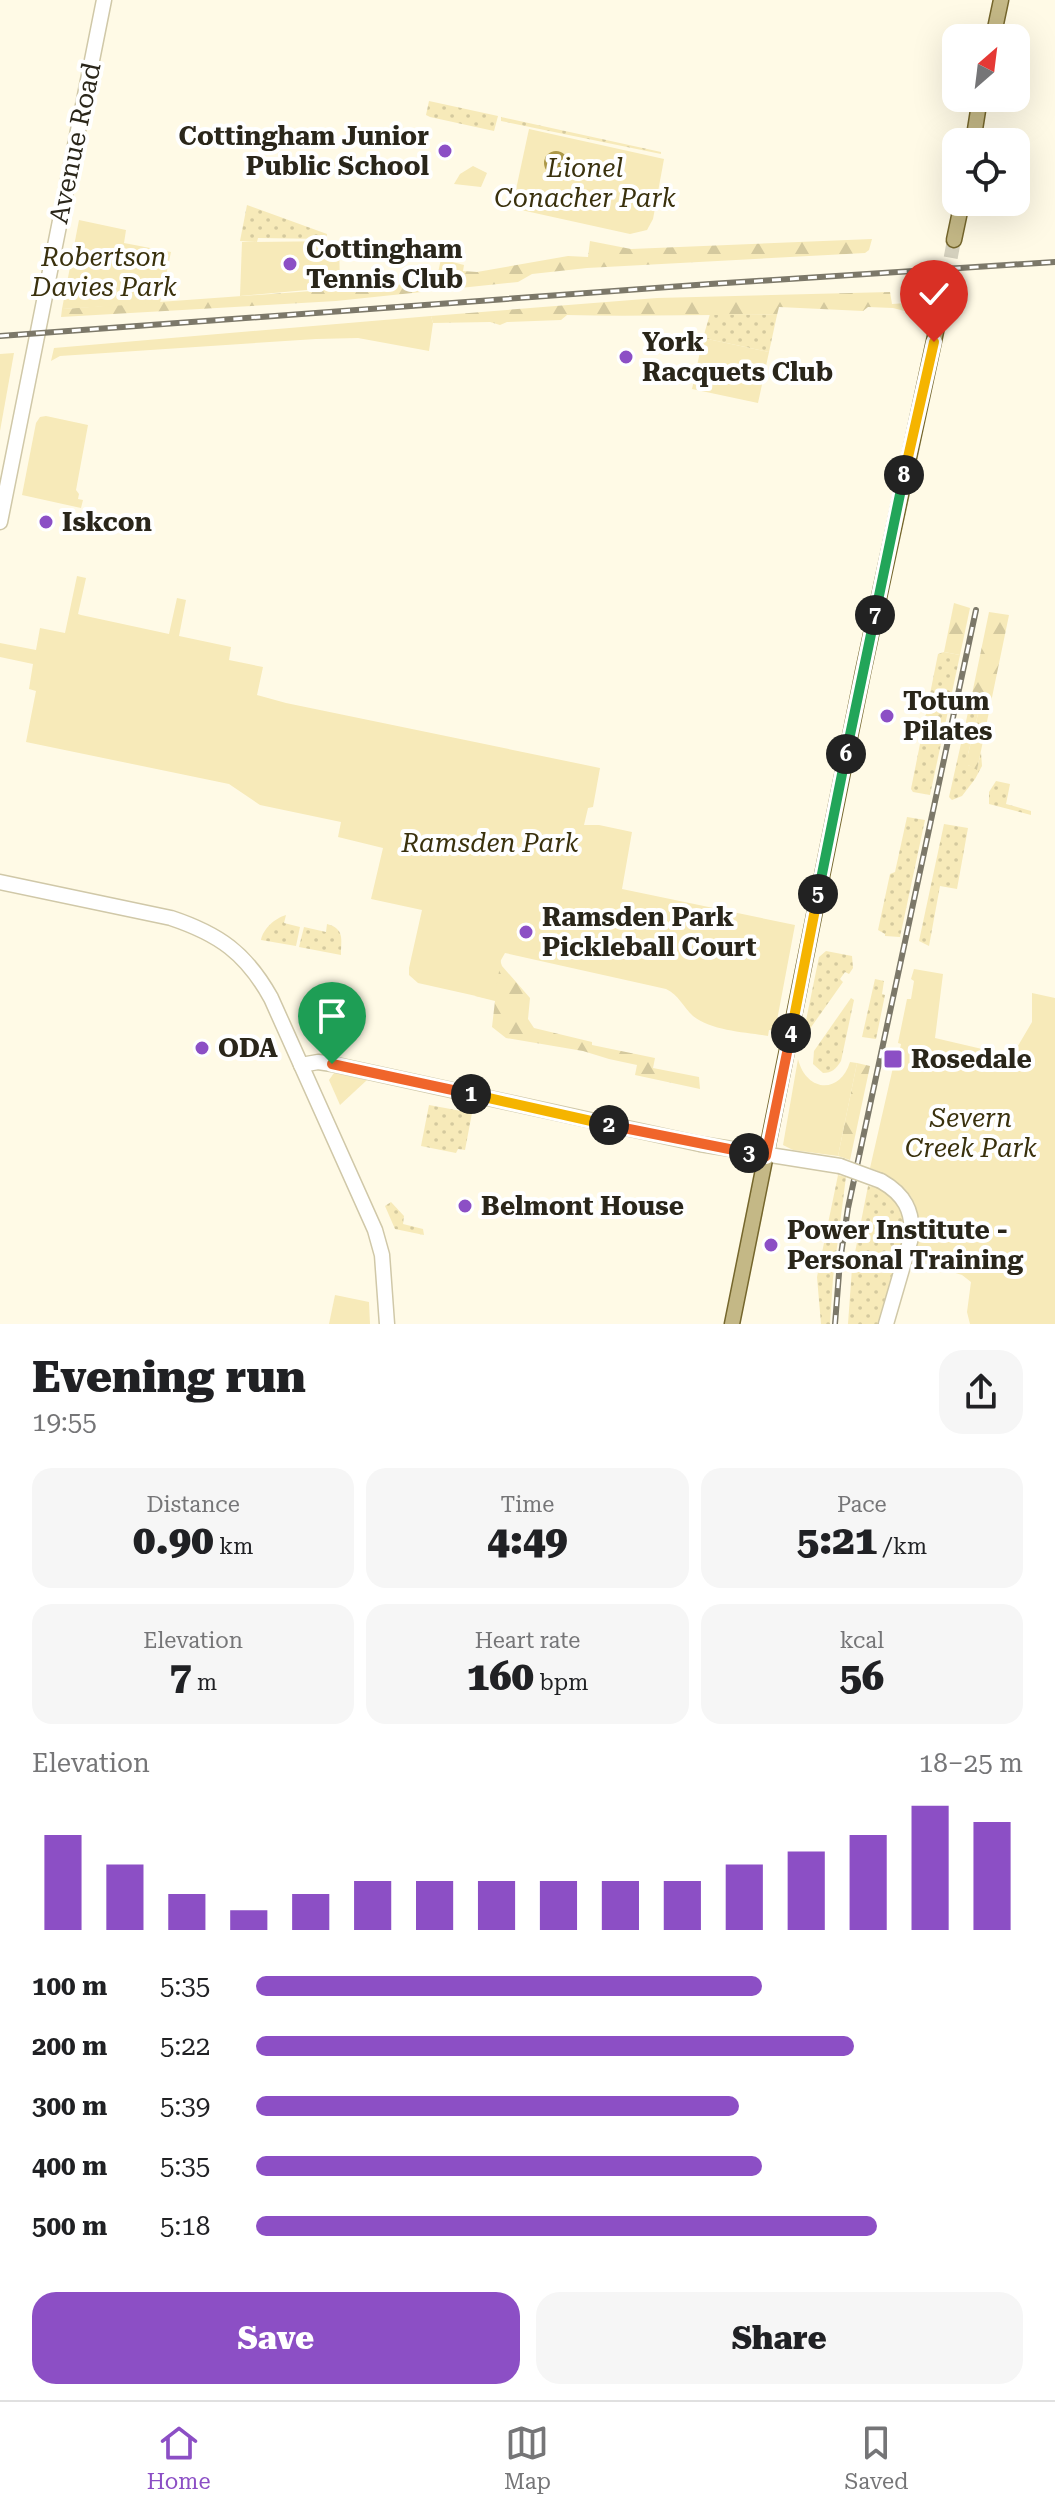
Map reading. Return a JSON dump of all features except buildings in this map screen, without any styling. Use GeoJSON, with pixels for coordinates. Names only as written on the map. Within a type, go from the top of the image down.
{"type":"FeatureCollection","features":[{"type":"Feature","properties":{"kind":"main road","name":"Avenue Road"},"geometry":{"type":"LineString","coordinates":[[0,522],[6,464],[104,0]]}},
{"type":"Feature","properties":{"kind":"main road"},"geometry":{"type":"LineString","coordinates":[[996,24],[1001,0]]}},
{"type":"Feature","properties":{"kind":"main road"},"geometry":{"type":"LineString","coordinates":[[954,240],[959,216]]}},
{"type":"Feature","properties":{"kind":"main road"},"geometry":{"type":"LineString","coordinates":[[732,1324],[879,593],[943,299]]}},
{"type":"Feature","properties":{"kind":"main road"},"geometry":{"type":"LineString","coordinates":[[0,882],[196,926],[240,955],[258,974],[375,1230],[382,1255],[387,1324]]}},
{"type":"Feature","properties":{"kind":"main road"},"geometry":{"type":"LineString","coordinates":[[301,1065],[318,1062],[332,1064],[700,1144],[840,1166],[881,1181],[909,1206],[912,1223],[911,1238],[886,1324]]}},
{"type":"Feature","properties":{"kind":"green space"},"geometry":{"type":"Polygon","coordinates":[[[429,101],[498,116],[494,131],[430,117],[426,115],[429,101]]]}},
{"type":"Feature","properties":{"kind":"green space"},"geometry":{"type":"Polygon","coordinates":[[[501,117],[661,152],[661,154],[501,121],[501,117]]]}},
{"type":"Feature","properties":{"kind":"green space","name":"Lionel Conacher Park"},"geometry":{"type":"Polygon","coordinates":[[[529,129],[664,159],[653,219],[647,230],[630,234],[512,208],[529,129]]]}},
{"type":"Feature","properties":{"kind":"green space"},"geometry":{"type":"Polygon","coordinates":[[[473,166],[487,173],[481,187],[454,184],[460,174],[473,166]]]}},
{"type":"Feature","properties":{"kind":"green space"},"geometry":{"type":"Polygon","coordinates":[[[247,205],[327,234],[326,239],[258,238],[257,242],[240,241],[247,205]]]}},
{"type":"Feature","properties":{"kind":"green space","name":"Robertson Davies Park"},"geometry":{"type":"Polygon","coordinates":[[[79,220],[126,230],[124,243],[171,252],[160,303],[62,309],[79,220]]]}},
{"type":"Feature","properties":{"kind":"green space"},"geometry":{"type":"Polygon","coordinates":[[[872,239],[865,253],[587,268],[532,274],[518,282],[336,301],[61,317],[62,309],[436,282],[441,259],[464,265],[463,271],[477,272],[568,256],[588,257],[590,241],[631,249],[872,239]]]}},
{"type":"Feature","properties":{"kind":"green space","name":"Cottingham Tennis Club"},"geometry":{"type":"Polygon","coordinates":[[[339,241],[340,287],[240,296],[242,242],[339,241]]]}},
{"type":"Feature","properties":{"kind":"green space"},"geometry":{"type":"Polygon","coordinates":[[[890,292],[892,304],[923,302],[920,315],[893,308],[868,307],[863,311],[779,307],[777,315],[567,315],[561,320],[507,322],[500,325],[490,322],[433,323],[431,316],[657,298],[890,292]]]}},
{"type":"Feature","properties":{"kind":"green space"},"geometry":{"type":"Polygon","coordinates":[[[710,314],[777,315],[769,352],[703,338],[710,314]]]}},
{"type":"Feature","properties":{"kind":"green space"},"geometry":{"type":"Polygon","coordinates":[[[431,316],[429,351],[358,338],[316,339],[60,356],[51,361],[54,348],[431,316]]]}},
{"type":"Feature","properties":{"kind":"green space"},"geometry":{"type":"Polygon","coordinates":[[[703,338],[769,352],[758,403],[692,389],[703,338]]]}},
{"type":"Feature","properties":{"kind":"green space"},"geometry":{"type":"Polygon","coordinates":[[[14,353],[0,431],[0,354],[14,353]]]}},
{"type":"Feature","properties":{"kind":"green space"},"geometry":{"type":"Polygon","coordinates":[[[40,417],[88,425],[76,490],[78,499],[83,500],[81,508],[22,495],[36,423],[40,417]]]}},
{"type":"Feature","properties":{"kind":"green space","name":"Ramsden Park"},"geometry":{"type":"Polygon","coordinates":[[[77,576],[86,578],[78,614],[81,615],[169,634],[177,598],[186,600],[179,636],[231,647],[229,660],[263,667],[257,695],[600,768],[593,807],[588,808],[584,825],[632,832],[622,889],[795,925],[775,1031],[769,1030],[768,1036],[719,1028],[693,1016],[666,989],[505,953],[494,1000],[418,983],[409,975],[409,968],[422,910],[371,899],[383,848],[338,837],[341,822],[260,805],[229,784],[26,742],[36,691],[29,689],[33,664],[0,657],[0,643],[36,650],[40,628],[65,633],[77,576]]]}},
{"type":"Feature","properties":{"kind":"green space"},"geometry":{"type":"Polygon","coordinates":[[[954,603],[970,608],[960,655],[944,652],[954,603]]]}},
{"type":"Feature","properties":{"kind":"green space"},"geometry":{"type":"Polygon","coordinates":[[[989,612],[1009,615],[977,770],[968,765],[980,706],[971,699],[989,612]]]}},
{"type":"Feature","properties":{"kind":"green space"},"geometry":{"type":"Polygon","coordinates":[[[938,654],[960,655],[930,795],[911,789],[938,654]]]}},
{"type":"Feature","properties":{"kind":"green space"},"geometry":{"type":"Polygon","coordinates":[[[971,699],[980,706],[968,765],[977,769],[981,752],[982,766],[962,796],[952,800],[949,797],[971,699]]]}},
{"type":"Feature","properties":{"kind":"green space"},"geometry":{"type":"Polygon","coordinates":[[[996,781],[1010,784],[1006,804],[1031,811],[1031,815],[989,804],[989,792],[996,781]]]}},
{"type":"Feature","properties":{"kind":"green space"},"geometry":{"type":"Polygon","coordinates":[[[907,817],[925,820],[900,937],[885,936],[878,930],[907,817]]]}},
{"type":"Feature","properties":{"kind":"green space"},"geometry":{"type":"Polygon","coordinates":[[[944,824],[968,828],[957,889],[940,886],[929,946],[919,941],[944,824]]]}},
{"type":"Feature","properties":{"kind":"green space"},"geometry":{"type":"Polygon","coordinates":[[[286,915],[284,923],[300,927],[296,946],[261,940],[270,924],[286,915]]]}},
{"type":"Feature","properties":{"kind":"green space"},"geometry":{"type":"Polygon","coordinates":[[[327,924],[339,932],[341,955],[299,947],[304,927],[326,932],[327,924]]]}},
{"type":"Feature","properties":{"kind":"green space"},"geometry":{"type":"Polygon","coordinates":[[[826,951],[852,956],[853,968],[840,979],[843,982],[802,1040],[819,957],[826,951]]]}},
{"type":"Feature","properties":{"kind":"green space"},"geometry":{"type":"Polygon","coordinates":[[[500,960],[530,998],[528,1019],[534,1028],[592,1042],[592,1045],[655,1058],[653,1068],[699,1077],[700,1089],[635,1075],[637,1065],[583,1051],[506,1038],[492,1027],[495,1001],[475,996],[500,960]]]}},
{"type":"Feature","properties":{"kind":"green space","name":"Severn Creek Park"},"geometry":{"type":"Polygon","coordinates":[[[914,969],[943,974],[935,1038],[1012,1056],[1032,1022],[1032,993],[1055,998],[1055,1324],[970,1324],[967,1312],[971,1282],[962,1275],[913,1260],[918,1228],[914,1203],[899,1184],[870,1168],[894,1063],[897,1063],[901,1044],[898,1043],[907,999],[911,999],[914,969]]]}},
{"type":"Feature","properties":{"kind":"green space"},"geometry":{"type":"Polygon","coordinates":[[[875,979],[884,981],[882,994],[885,995],[876,1039],[862,1037],[875,979]]]}},
{"type":"Feature","properties":{"kind":"green space"},"geometry":{"type":"Polygon","coordinates":[[[851,998],[854,1000],[841,1061],[834,1070],[823,1073],[813,1064],[814,1051],[851,998]]]}},
{"type":"Feature","properties":{"kind":"green space"},"geometry":{"type":"Polygon","coordinates":[[[798,1059],[808,1078],[823,1085],[839,1080],[850,1062],[857,1063],[838,1156],[793,1150],[783,1145],[798,1059]]]}},
{"type":"Feature","properties":{"kind":"green space"},"geometry":{"type":"Polygon","coordinates":[[[857,1063],[870,1066],[850,1160],[838,1156],[857,1063]]]}},
{"type":"Feature","properties":{"kind":"green space"},"geometry":{"type":"Polygon","coordinates":[[[334,1073],[367,1080],[340,1105],[329,1080],[334,1073]]]}},
{"type":"Feature","properties":{"kind":"green space"},"geometry":{"type":"Polygon","coordinates":[[[429,1105],[472,1113],[465,1150],[458,1149],[456,1153],[421,1146],[429,1105]]]}},
{"type":"Feature","properties":{"kind":"green space"},"geometry":{"type":"Polygon","coordinates":[[[838,1175],[846,1177],[830,1324],[821,1324],[817,1277],[838,1175]]]}},
{"type":"Feature","properties":{"kind":"green space"},"geometry":{"type":"Polygon","coordinates":[[[868,1186],[887,1190],[904,1212],[905,1238],[879,1324],[848,1324],[852,1268],[868,1186]]]}},
{"type":"Feature","properties":{"kind":"green space"},"geometry":{"type":"Polygon","coordinates":[[[391,1202],[404,1216],[403,1224],[423,1229],[424,1235],[395,1229],[385,1206],[391,1202]]]}},
{"type":"Feature","properties":{"kind":"green space"},"geometry":{"type":"Polygon","coordinates":[[[335,1295],[369,1302],[370,1324],[329,1324],[335,1295]]]}},
{"type":"Feature","properties":{"kind":"water"},"geometry":{"type":"Polygon","coordinates":[[[556,151],[564,155],[568,163],[564,171],[556,175],[548,171],[544,163],[548,155],[556,151]]]}},
{"type":"Feature","properties":{"kind":"tunnel"},"geometry":{"type":"LineString","coordinates":[[943,299],[954,240]]}},
{"type":"Feature","properties":{"kind":"railway"},"geometry":{"type":"LineString","coordinates":[[0,336],[1055,262]]}},
{"type":"Feature","properties":{"kind":"railway"},"geometry":{"type":"LineString","coordinates":[[835,1324],[848,1208],[976,610]]}},
{"type":"Feature","properties":{"kind":"place","name":"Cottingham Junior Public School"},"geometry":{"type":"Point","coordinates":[445,151]}},
{"type":"Feature","properties":{"kind":"place","name":"Cottingham Tennis Club"},"geometry":{"type":"Point","coordinates":[290,264]}},
{"type":"Feature","properties":{"kind":"place","name":"York Racquets Club"},"geometry":{"type":"Point","coordinates":[626,357]}},
{"type":"Feature","properties":{"kind":"place","name":"Iskcon"},"geometry":{"type":"Point","coordinates":[46,522]}},
{"type":"Feature","properties":{"kind":"place","name":"Totum Pilates"},"geometry":{"type":"Point","coordinates":[887,716]}},
{"type":"Feature","properties":{"kind":"place","name":"Ramsden Park Pickleball Court"},"geometry":{"type":"Point","coordinates":[526,932]}},
{"type":"Feature","properties":{"kind":"place","name":"ODA"},"geometry":{"type":"Point","coordinates":[202,1048]}},
{"type":"Feature","properties":{"kind":"place","name":"Rosedale"},"geometry":{"type":"Point","coordinates":[893,1059]}},
{"type":"Feature","properties":{"kind":"place","name":"Belmont House"},"geometry":{"type":"Point","coordinates":[465,1206]}},
{"type":"Feature","properties":{"kind":"place","name":"Power Institute - Personal Training"},"geometry":{"type":"Point","coordinates":[771,1245]}},
{"type":"Feature","properties":{"kind":"route"},"geometry":{"type":"LineString","coordinates":[[332,1064],[766,1156],[906,462],[934,342]]}}]}
